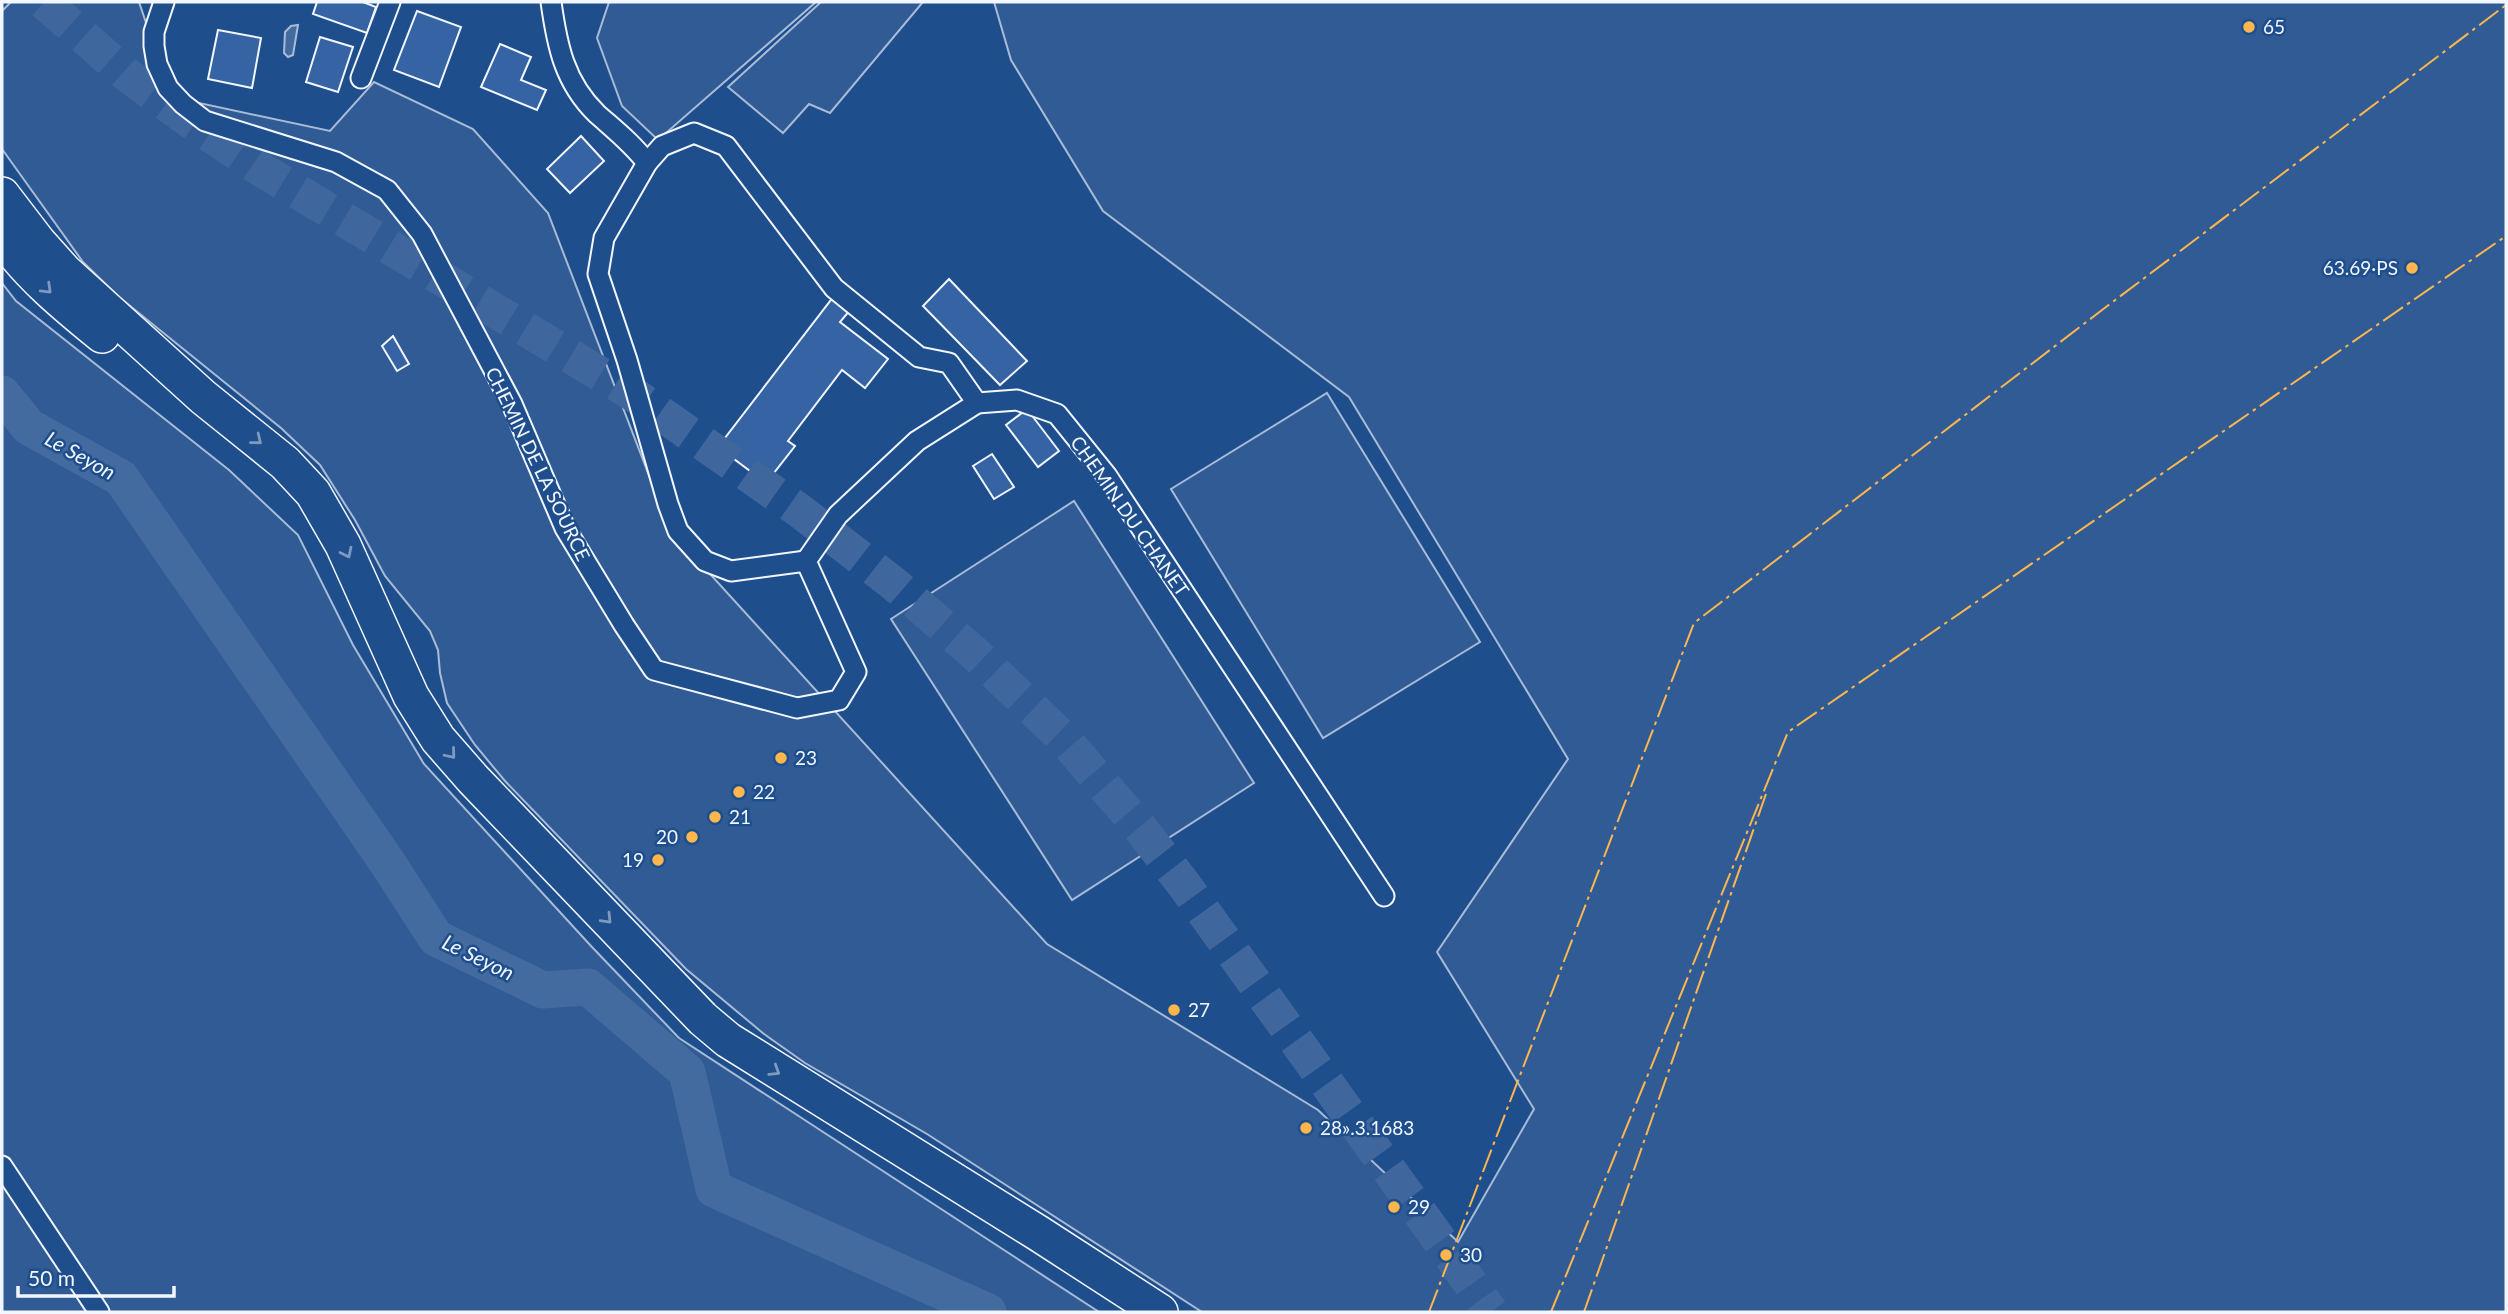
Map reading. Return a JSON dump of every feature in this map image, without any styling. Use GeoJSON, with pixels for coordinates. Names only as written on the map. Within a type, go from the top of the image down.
{"type":"FeatureCollection","features":[{"type":"Feature","properties":{"kind":"highway"},"geometry":{"type":"LineString","coordinates":[[2,195],[64,271],[203,397],[285,463],[313,494],[343,545],[411,696],[438,739],[703,1019],[752,1056],[1027,1226],[1160,1312]]}},
{"type":"Feature","properties":{"kind":"highway"},"geometry":{"type":"LineString","coordinates":[[2,237],[34,277],[110,342],[203,397]]}},
{"type":"Feature","properties":{"kind":"street","name":"CHEMIN DE LA SOURCE"},"geometry":{"type":"LineString","coordinates":[[164,2],[154,32],[157,64],[168,88],[183,104],[205,121],[336,162],[387,190],[422,234],[512,404],[565,528],[654,670],[797,708],[839,700],[856,673],[806,561]]}},
{"type":"Feature","properties":{"kind":"street"},"geometry":{"type":"LineString","coordinates":[[361,78],[390,2]]}},
{"type":"Feature","properties":{"kind":"street"},"geometry":{"type":"LineString","coordinates":[[551,2],[557,47],[573,83],[595,111],[634,146],[647,163]]}},
{"type":"Feature","properties":{"kind":"street"},"geometry":{"type":"LineString","coordinates":[[694,133],[726,146],[834,288],[919,357],[949,363],[977,403],[917,441],[838,515],[806,561],[730,572],[705,561],[678,531],[628,360],[598,274],[604,239],[647,163],[662,146],[694,133]]}},
{"type":"Feature","properties":{"kind":"street","name":"CHEMIN DU CHANET"},"geometry":{"type":"LineString","coordinates":[[977,403],[1017,400],[1057,414],[1107,476],[1384,895]]}},
{"type":"Feature","properties":{"kind":"street"},"geometry":{"type":"LineString","coordinates":[[2,1166],[99,1312]]}},
{"type":"Feature","properties":{"kind":"shaded area"},"geometry":{"type":"Polygon","coordinates":[[[11,2],[139,2],[171,97],[330,131],[374,82],[473,129],[548,213],[670,530],[1047,944],[1318,1110],[1458,1242],[1534,1109],[1437,952],[1568,759],[1349,397],[1103,211],[1011,60],[994,2],[2506,2],[2506,1312],[1202,1312],[927,1134],[805,1063],[764,1034],[686,969],[505,781],[475,745],[447,703],[438,650],[430,631],[385,576],[355,520],[320,465],[281,428],[119,297],[83,262],[2,149],[2,11],[11,2]]]}},
{"type":"Feature","properties":{"kind":"shaded area"},"geometry":{"type":"Polygon","coordinates":[[[609,2],[816,2],[658,140],[622,106],[597,38],[609,2]]]}},
{"type":"Feature","properties":{"kind":"shaded area"},"geometry":{"type":"Polygon","coordinates":[[[821,2],[923,2],[830,113],[809,104],[783,133],[728,87],[821,2]]]}},
{"type":"Feature","properties":{"kind":"shaded area"},"geometry":{"type":"Polygon","coordinates":[[[298,25],[293,55],[288,57],[284,53],[285,32],[291,26],[298,25]]]}},
{"type":"Feature","properties":{"kind":"shaded area"},"geometry":{"type":"Polygon","coordinates":[[[2,283],[16,301],[229,470],[298,535],[353,645],[424,764],[679,1038],[1099,1312],[2,1312],[2,283]]]}},
{"type":"Feature","properties":{"kind":"shaded area"},"geometry":{"type":"Polygon","coordinates":[[[1327,393],[1480,642],[1323,738],[1171,489],[1327,393]]]}},
{"type":"Feature","properties":{"kind":"shaded area"},"geometry":{"type":"Polygon","coordinates":[[[1074,501],[1254,783],[1072,900],[891,619],[1074,501]]]}},
{"type":"Feature","properties":{"kind":"building"},"geometry":{"type":"Polygon","coordinates":[[[317,2],[363,2],[376,7],[367,33],[313,14],[317,2]]]}},
{"type":"Feature","properties":{"kind":"building"},"geometry":{"type":"Polygon","coordinates":[[[417,11],[461,27],[439,87],[394,70],[417,11]]]}},
{"type":"Feature","properties":{"kind":"building"},"geometry":{"type":"Polygon","coordinates":[[[218,30],[261,38],[252,88],[208,79],[218,30]]]}},
{"type":"Feature","properties":{"kind":"building"},"geometry":{"type":"Polygon","coordinates":[[[320,37],[353,47],[338,92],[306,82],[320,37]]]}},
{"type":"Feature","properties":{"kind":"building"},"geometry":{"type":"Polygon","coordinates":[[[500,44],[531,57],[521,80],[546,90],[537,110],[481,87],[500,44]]]}},
{"type":"Feature","properties":{"kind":"building"},"geometry":{"type":"Polygon","coordinates":[[[581,136],[604,161],[570,193],[547,169],[581,136]]]}},
{"type":"Feature","properties":{"kind":"building"},"geometry":{"type":"Polygon","coordinates":[[[949,279],[1027,361],[1000,385],[923,306],[949,279]]]}},
{"type":"Feature","properties":{"kind":"building"},"geometry":{"type":"Polygon","coordinates":[[[834,296],[851,309],[840,322],[888,359],[865,388],[842,370],[788,441],[795,446],[766,483],[718,447],[834,296]]]}},
{"type":"Feature","properties":{"kind":"building"},"geometry":{"type":"Polygon","coordinates":[[[393,336],[409,364],[397,371],[382,346],[393,336]]]}},
{"type":"Feature","properties":{"kind":"building"},"geometry":{"type":"Polygon","coordinates":[[[1027,409],[1059,451],[1038,467],[1006,425],[1027,409]]]}},
{"type":"Feature","properties":{"kind":"building"},"geometry":{"type":"Polygon","coordinates":[[[992,454],[1014,487],[994,499],[973,466],[992,454]]]}},
{"type":"Feature","properties":{"kind":"waterway","name":"Le Seyon"},"geometry":{"type":"LineString","coordinates":[[2,394],[29,427],[121,478],[387,862],[436,938],[543,990],[588,987],[687,1072],[714,1189],[988,1312]]}},
{"type":"Feature","properties":{"kind":"tunnel"},"geometry":{"type":"LineString","coordinates":[[44,2],[126,74],[262,170],[630,392],[800,511],[894,584],[973,652],[1063,738],[1141,829],[1185,886],[1491,1312]]}},
{"type":"Feature","properties":{"kind":"power"},"geometry":{"type":"LineString","coordinates":[[1429,1312],[1694,623],[2506,5]]}},
{"type":"Feature","properties":{"kind":"power"},"geometry":{"type":"LineString","coordinates":[[1551,1312],[1788,732],[2506,236]]}},
{"type":"Feature","properties":{"kind":"power"},"geometry":{"type":"LineString","coordinates":[[1584,1312],[1766,794]]}},
{"type":"Feature","properties":{"kind":"place","name":"65"},"geometry":{"type":"Point","coordinates":[2249,27]}},
{"type":"Feature","properties":{"kind":"place","name":"63.69·PS"},"geometry":{"type":"Point","coordinates":[2412,268]}},
{"type":"Feature","properties":{"kind":"place","name":"23"},"geometry":{"type":"Point","coordinates":[781,758]}},
{"type":"Feature","properties":{"kind":"place","name":"22"},"geometry":{"type":"Point","coordinates":[739,792]}},
{"type":"Feature","properties":{"kind":"place","name":"21"},"geometry":{"type":"Point","coordinates":[715,817]}},
{"type":"Feature","properties":{"kind":"place","name":"20"},"geometry":{"type":"Point","coordinates":[692,837]}},
{"type":"Feature","properties":{"kind":"place","name":"19"},"geometry":{"type":"Point","coordinates":[658,860]}},
{"type":"Feature","properties":{"kind":"place","name":"27"},"geometry":{"type":"Point","coordinates":[1174,1010]}},
{"type":"Feature","properties":{"kind":"place","name":"28».3.1683"},"geometry":{"type":"Point","coordinates":[1306,1128]}},
{"type":"Feature","properties":{"kind":"place","name":"29"},"geometry":{"type":"Point","coordinates":[1394,1207]}},
{"type":"Feature","properties":{"kind":"place","name":"30"},"geometry":{"type":"Point","coordinates":[1446,1255]}}]}
